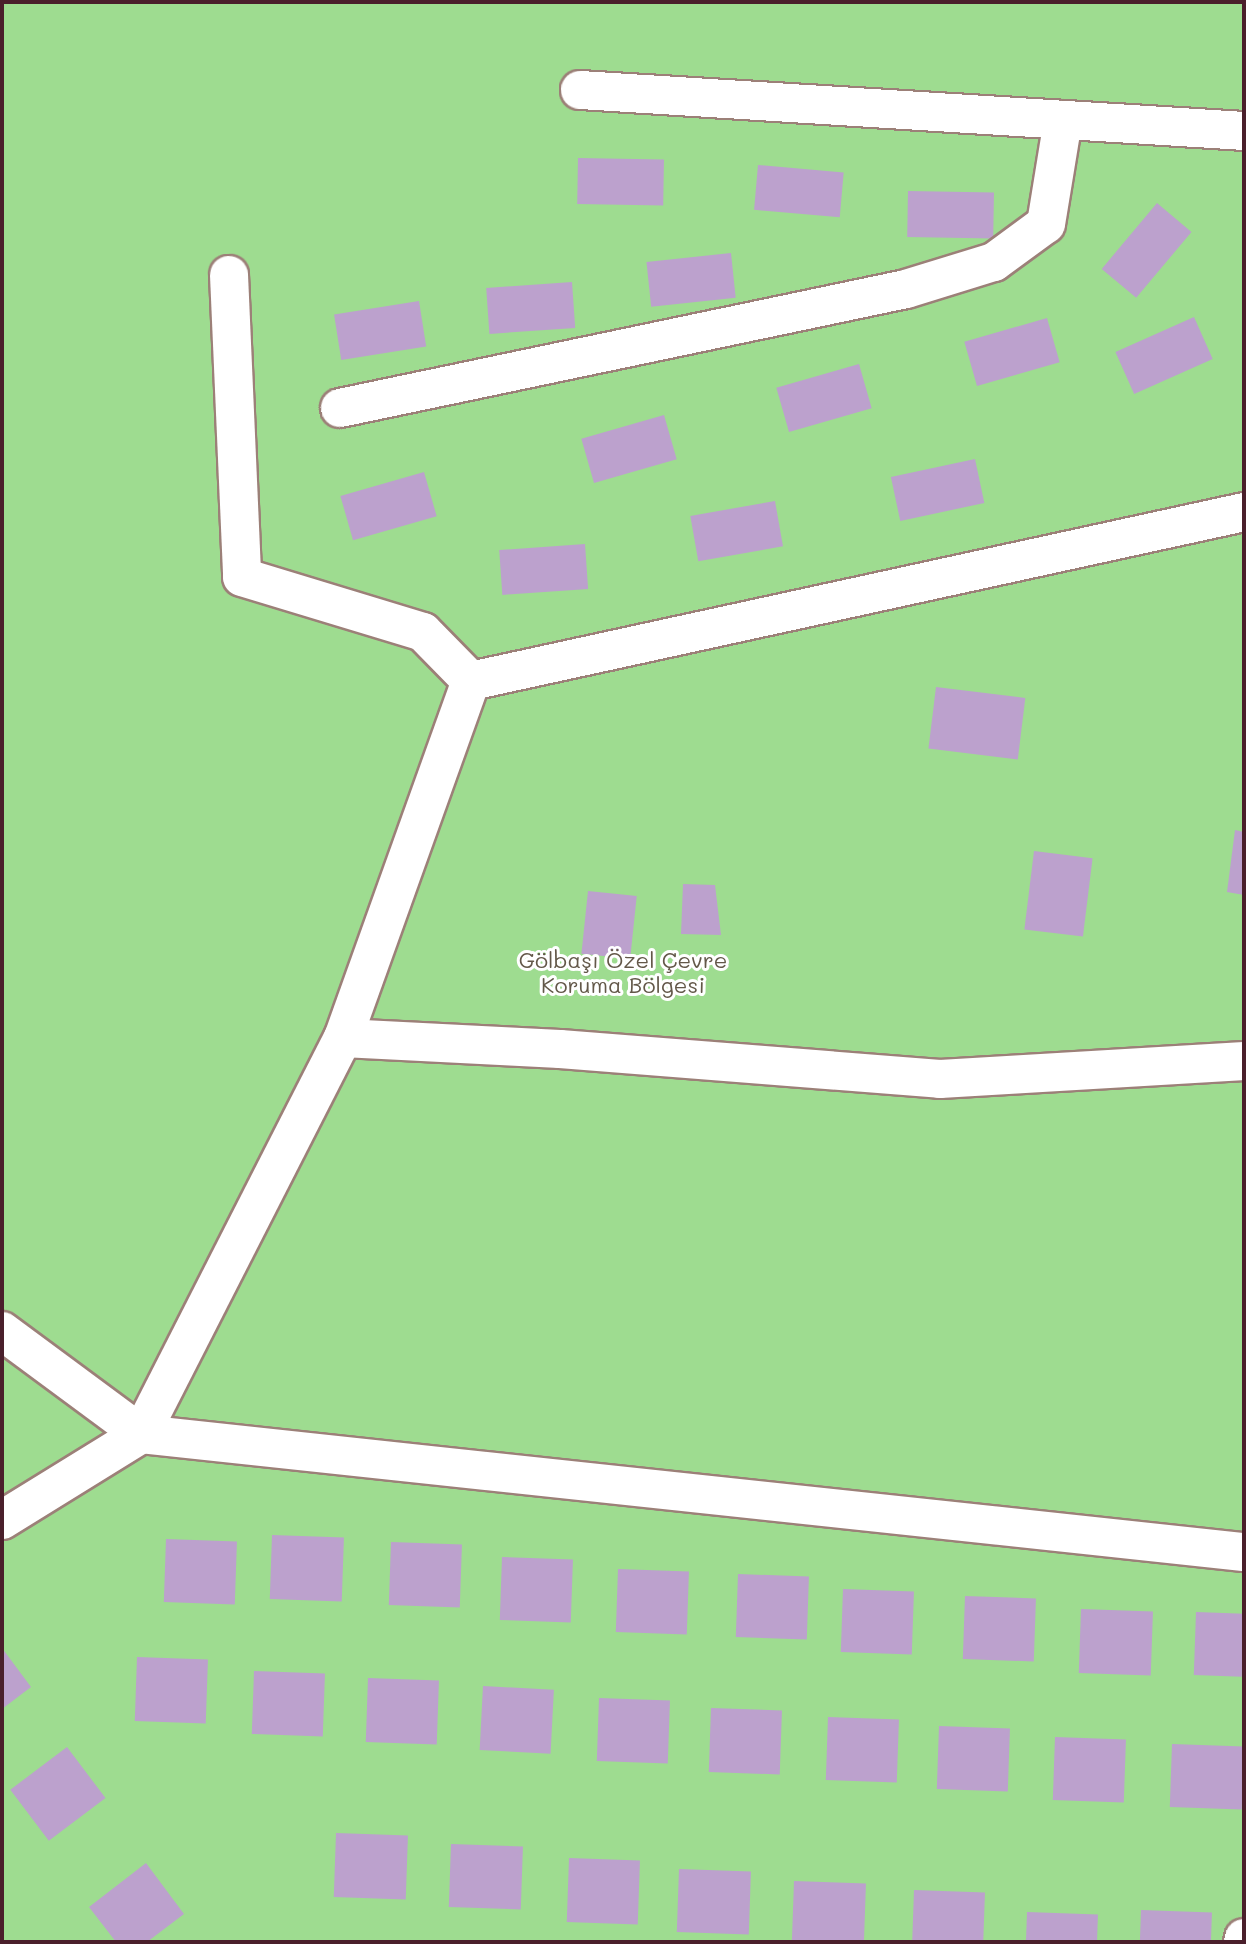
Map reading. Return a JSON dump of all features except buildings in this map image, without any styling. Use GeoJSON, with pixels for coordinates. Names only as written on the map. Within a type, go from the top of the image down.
{"type":"FeatureCollection","features":[{"type":"Feature","properties":{"kind":"street"},"geometry":{"type":"LineString","coordinates":[[580,90],[1244,131]]}},
{"type":"Feature","properties":{"kind":"street"},"geometry":{"type":"LineString","coordinates":[[340,408],[906,289],[994,262],[1046,224],[1063,120]]}},
{"type":"Feature","properties":{"kind":"street"},"geometry":{"type":"LineString","coordinates":[[229,275],[242,577],[423,632],[471,681]]}},
{"type":"Feature","properties":{"kind":"street"},"geometry":{"type":"LineString","coordinates":[[471,681],[1244,512]]}},
{"type":"Feature","properties":{"kind":"street"},"geometry":{"type":"LineString","coordinates":[[2,1520],[141,1434],[343,1038],[471,681]]}},
{"type":"Feature","properties":{"kind":"street"},"geometry":{"type":"LineString","coordinates":[[343,1038],[940,1079],[1244,1061]]}},
{"type":"Feature","properties":{"kind":"street"},"geometry":{"type":"LineString","coordinates":[[2,1331],[141,1434],[1244,1552]]}},
{"type":"Feature","properties":{"kind":"green space","name":"Gölbaşı Özel Çevre Koruma Bölgesi"},"geometry":{"type":"Polygon","coordinates":[[[2,2],[1244,2],[1244,1942],[2,1942],[2,2]]]}}]}
